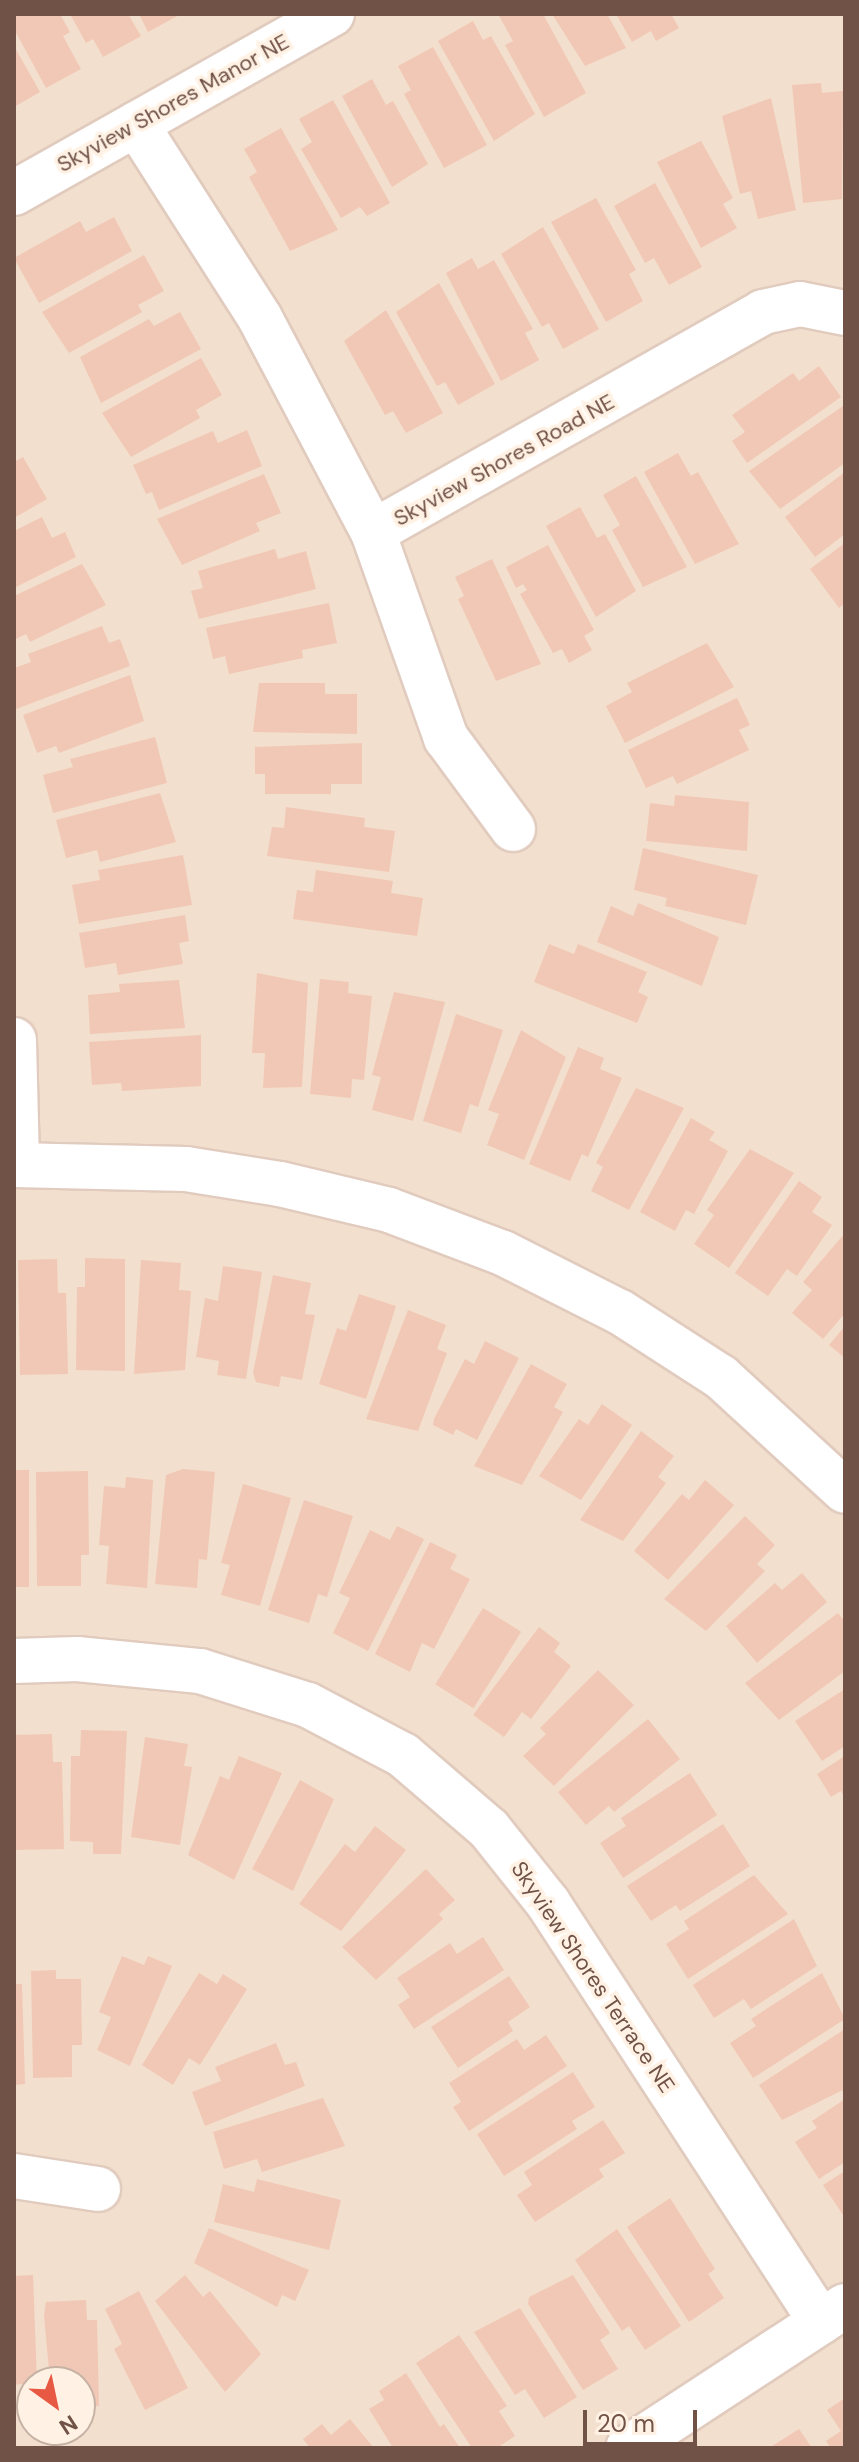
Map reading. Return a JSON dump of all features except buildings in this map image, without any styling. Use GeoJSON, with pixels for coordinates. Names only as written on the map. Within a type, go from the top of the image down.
{"type":"FeatureCollection","features":[{"type":"Feature","properties":{"kind":"street","name":"Skyview Shores Manor NE"},"geometry":{"type":"LineString","coordinates":[[14,193],[332,14]]}},
{"type":"Feature","properties":{"kind":"street","name":"Skyview Shores Road NE"},"geometry":{"type":"LineString","coordinates":[[136,124],[260,318],[373,532],[763,312],[800,304],[845,313]]}},
{"type":"Feature","properties":{"kind":"street"},"geometry":{"type":"LineString","coordinates":[[373,532],[446,738],[513,829]]}},
{"type":"Feature","properties":{"kind":"street"},"geometry":{"type":"LineString","coordinates":[[14,1040],[15,1165],[186,1169],[280,1184],[389,1210],[503,1253],[620,1312],[721,1377],[845,1491]]}},
{"type":"Feature","properties":{"kind":"street","name":"Skyview Shores Terrace NE"},"geometry":{"type":"LineString","coordinates":[[14,1661],[77,1659],[200,1671],[308,1705],[403,1755],[489,1829],[548,1903],[833,2314]]}},
{"type":"Feature","properties":{"kind":"street"},"geometry":{"type":"LineString","coordinates":[[14,2176],[98,2189]]}},
{"type":"Feature","properties":{"kind":"street"},"geometry":{"type":"LineString","coordinates":[[628,2448],[833,2314]]}},
{"type":"Feature","properties":{"kind":"shaded area"},"geometry":{"type":"Polygon","coordinates":[[[14,14],[845,14],[845,2448],[14,2448],[14,14]]]}}]}
